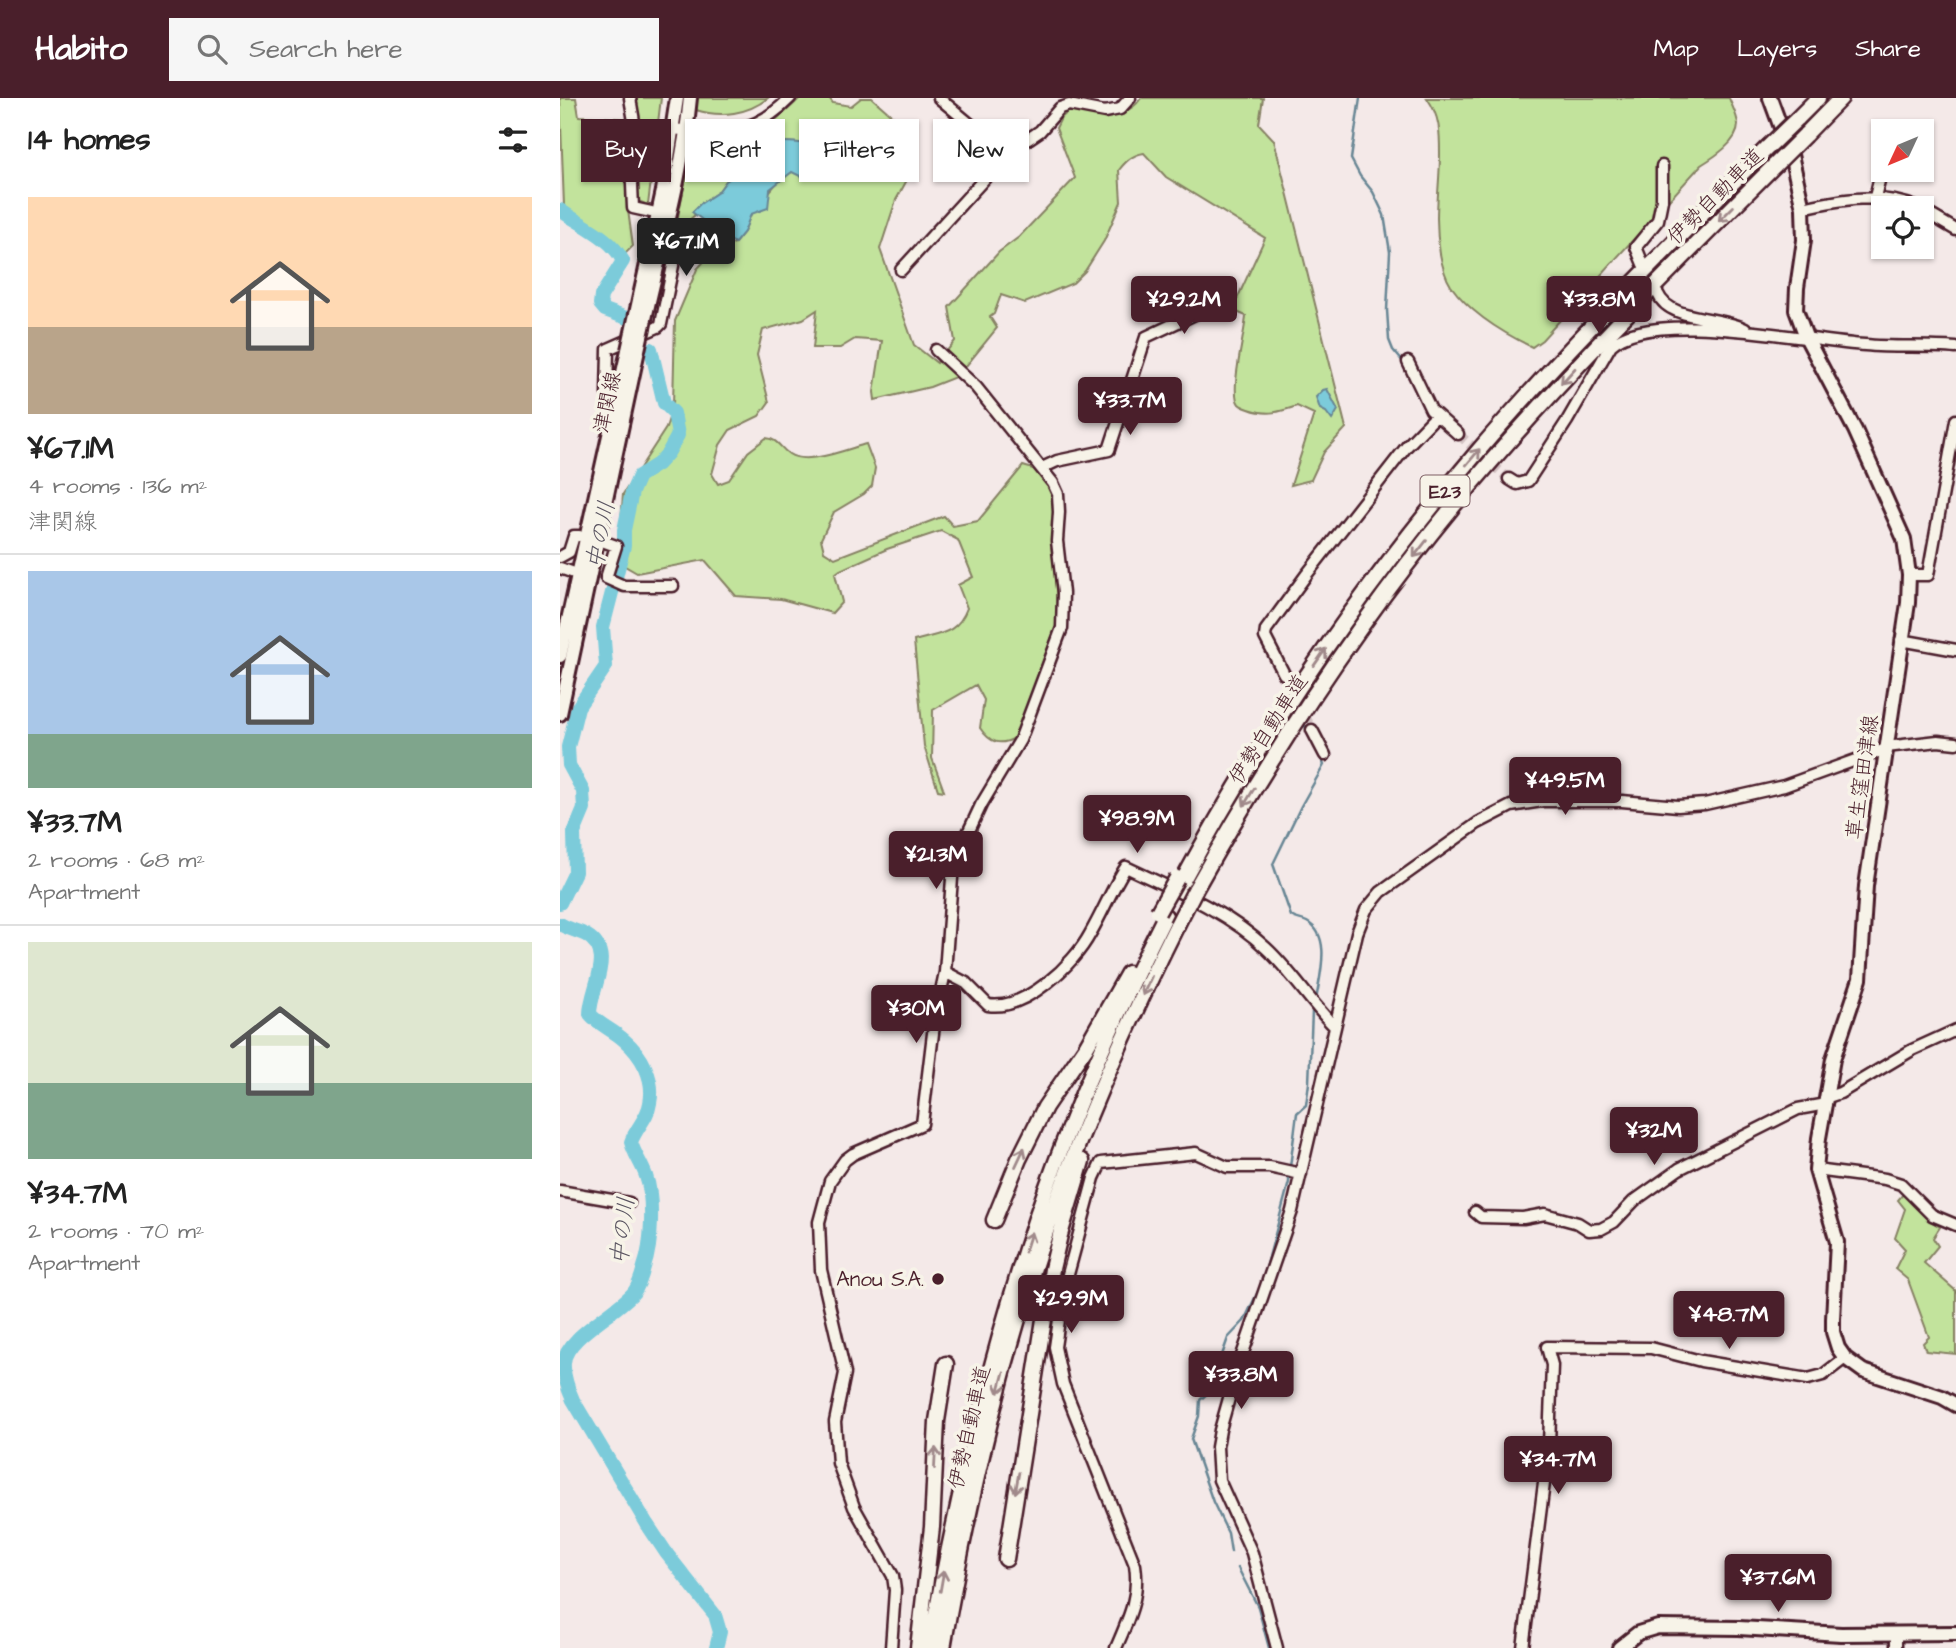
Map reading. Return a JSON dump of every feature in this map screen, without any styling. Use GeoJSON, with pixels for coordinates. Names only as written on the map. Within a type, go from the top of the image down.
{"type":"FeatureCollection","features":[{"type":"Feature","properties":{"kind":"highway","name":"伊勢自動車道"},"geometry":{"type":"LineString","coordinates":[[943,1648],[968,1520],[1010,1346],[1051,1217],[1114,1059],[1180,880],[1295,692],[1441,496],[1575,345],[1818,98]]}},
{"type":"Feature","properties":{"kind":"highway","name":"伊勢自動車道"},"geometry":{"type":"LineString","coordinates":[[930,1648],[966,1467],[1019,1272],[1046,1189],[1090,1077],[1167,918],[1195,890],[1305,708],[1360,628],[1453,506],[1583,360],[1841,98]]}},
{"type":"Feature","properties":{"kind":"highway"},"geometry":{"type":"LineString","coordinates":[[994,1220],[1019,1159],[1045,1107],[1167,918]]}},
{"type":"Feature","properties":{"kind":"highway"},"geometry":{"type":"LineString","coordinates":[[1006,1559],[1037,1354],[1057,1246],[1114,1059]]}},
{"type":"Feature","properties":{"kind":"highway"},"geometry":{"type":"LineString","coordinates":[[918,1648],[932,1527],[937,1420],[946,1364]]}},
{"type":"Feature","properties":{"kind":"main road","name":"津関線"},"geometry":{"type":"LineString","coordinates":[[641,316],[677,98]]}},
{"type":"Feature","properties":{"kind":"main road","name":"津関線"},"geometry":{"type":"LineString","coordinates":[[688,119],[690,98]]}},
{"type":"Feature","properties":{"kind":"main road","name":"草生窪田津線"},"geometry":{"type":"LineString","coordinates":[[1771,98],[1791,155],[1802,208],[1804,240],[1796,310],[1806,337],[1880,483],[1904,539],[1909,575],[1908,603],[1866,886],[1860,979],[1833,1059],[1816,1170],[1837,1242],[1833,1326],[1836,1343],[1845,1358]]}},
{"type":"Feature","properties":{"kind":"main road","name":"津関線"},"geometry":{"type":"LineString","coordinates":[[560,656],[685,139]]}},
{"type":"Feature","properties":{"kind":"main road","name":"津関線"},"geometry":{"type":"LineString","coordinates":[[560,714],[633,350]]}},
{"type":"Feature","properties":{"kind":"main road"},"geometry":{"type":"LineString","coordinates":[[1845,1358],[1863,1371],[1942,1397],[1956,1405]]}},
{"type":"Feature","properties":{"kind":"main road"},"geometry":{"type":"LineString","coordinates":[[1619,1648],[1638,1633],[1658,1627],[1896,1641],[1956,1633]]}},
{"type":"Feature","properties":{"kind":"street"},"geometry":{"type":"LineString","coordinates":[[630,98],[635,131],[631,162],[633,208],[651,212]]}},
{"type":"Feature","properties":{"kind":"street"},"geometry":{"type":"LineString","coordinates":[[767,119],[790,98]]}},
{"type":"Feature","properties":{"kind":"street"},"geometry":{"type":"LineString","coordinates":[[939,98],[964,119]]}},
{"type":"Feature","properties":{"kind":"street"},"geometry":{"type":"LineString","coordinates":[[1029,138],[1040,131],[1060,108],[1069,105],[1105,112],[1120,109],[1130,98]]}},
{"type":"Feature","properties":{"kind":"street"},"geometry":{"type":"LineString","coordinates":[[672,129],[685,131]]}},
{"type":"Feature","properties":{"kind":"street"},"geometry":{"type":"LineString","coordinates":[[1643,264],[1636,247],[1658,220],[1662,200],[1662,166]]}},
{"type":"Feature","properties":{"kind":"street"},"geometry":{"type":"LineString","coordinates":[[901,270],[982,182]]}},
{"type":"Feature","properties":{"kind":"street"},"geometry":{"type":"LineString","coordinates":[[1802,208],[1871,199]]}},
{"type":"Feature","properties":{"kind":"street"},"geometry":{"type":"LineString","coordinates":[[1934,217],[1956,230]]}},
{"type":"Feature","properties":{"kind":"street"},"geometry":{"type":"LineString","coordinates":[[607,394],[608,349],[661,324],[675,256],[686,250],[676,238],[670,236]]}},
{"type":"Feature","properties":{"kind":"street"},"geometry":{"type":"LineString","coordinates":[[1658,294],[1661,301],[1671,309],[1729,323],[1748,331]]}},
{"type":"Feature","properties":{"kind":"street"},"geometry":{"type":"LineString","coordinates":[[1042,468],[1057,461],[1109,450],[1146,337],[1210,307]]}},
{"type":"Feature","properties":{"kind":"street"},"geometry":{"type":"LineString","coordinates":[[1509,479],[1517,484],[1528,481],[1567,421],[1601,360],[1618,339],[1670,327],[1748,331],[1863,345],[1956,348]]}},
{"type":"Feature","properties":{"kind":"street"},"geometry":{"type":"LineString","coordinates":[[891,1648],[895,1590],[893,1576],[854,1507],[838,1463],[835,1422],[845,1373],[821,1270],[819,1222],[830,1181],[845,1160],[922,1124],[934,1025],[945,972],[953,865],[981,805],[1020,740],[1062,628],[1063,593],[1057,541],[1058,494],[1054,483],[976,387],[936,350]]}},
{"type":"Feature","properties":{"kind":"street"},"geometry":{"type":"LineString","coordinates":[[1408,362],[1427,405],[1458,434]]}},
{"type":"Feature","properties":{"kind":"street"},"geometry":{"type":"LineString","coordinates":[[1284,674],[1265,637],[1267,627],[1407,446],[1436,416]]}},
{"type":"Feature","properties":{"kind":"street"},"geometry":{"type":"LineString","coordinates":[[1909,575],[1928,575],[1951,480],[1956,420]]}},
{"type":"Feature","properties":{"kind":"street"},"geometry":{"type":"LineString","coordinates":[[560,558],[569,552],[573,536],[579,536]]}},
{"type":"Feature","properties":{"kind":"street"},"geometry":{"type":"LineString","coordinates":[[606,542],[616,546],[606,579],[619,584],[673,586]]}},
{"type":"Feature","properties":{"kind":"street"},"geometry":{"type":"LineString","coordinates":[[560,568],[574,573]]}},
{"type":"Feature","properties":{"kind":"street"},"geometry":{"type":"LineString","coordinates":[[1901,640],[1956,650]]}},
{"type":"Feature","properties":{"kind":"street"},"geometry":{"type":"LineString","coordinates":[[1312,730],[1325,755]]}},
{"type":"Feature","properties":{"kind":"street"},"geometry":{"type":"LineString","coordinates":[[1277,1648],[1252,1553],[1219,1480],[1217,1447],[1237,1370],[1285,1233],[1294,1172],[1357,933],[1370,904],[1388,886],[1478,823],[1505,808],[1542,801],[1622,801],[1678,806],[1705,804],[1784,786],[1886,748],[1938,741],[1956,743]]}},
{"type":"Feature","properties":{"kind":"street"},"geometry":{"type":"LineString","coordinates":[[945,972],[966,983],[988,1004],[1005,1005],[1023,998],[1055,976],[1086,941],[1126,867],[1198,902],[1241,928],[1273,955],[1334,1026]]}},
{"type":"Feature","properties":{"kind":"street"},"geometry":{"type":"LineString","coordinates":[[1475,1212],[1481,1217],[1523,1218],[1545,1214],[1578,1223],[1589,1230],[1601,1229],[1614,1222],[1634,1201],[1679,1168],[1773,1124],[1792,1112],[1827,1100],[1912,1050],[1956,1030]]}},
{"type":"Feature","properties":{"kind":"street"},"geometry":{"type":"LineString","coordinates":[[1116,1648],[1136,1594],[1138,1582],[1135,1565],[1063,1384],[1055,1347],[1063,1293],[1094,1178],[1101,1163],[1196,1153],[1227,1167],[1269,1167],[1294,1172]]}},
{"type":"Feature","properties":{"kind":"street"},"geometry":{"type":"LineString","coordinates":[[1816,1170],[1885,1179],[1901,1184],[1932,1215],[1956,1225]]}},
{"type":"Feature","properties":{"kind":"street"},"geometry":{"type":"LineString","coordinates":[[560,1191],[629,1203]]}},
{"type":"Feature","properties":{"kind":"street"},"geometry":{"type":"LineString","coordinates":[[1523,1648],[1549,1444],[1552,1365],[1547,1347],[1651,1348],[1701,1361],[1808,1379],[1823,1375],[1845,1358]]}},
{"type":"Feature","properties":{"kind":"green space"},"geometry":{"type":"Polygon","coordinates":[[[560,98],[576,98],[579,116],[629,119],[581,119],[581,182],[651,182],[648,205],[626,196],[633,246],[625,254],[618,252],[604,235],[564,206],[560,98]]]}},
{"type":"Feature","properties":{"kind":"green space"},"geometry":{"type":"Polygon","coordinates":[[[629,98],[661,98],[658,119],[629,119],[629,98]]]}},
{"type":"Feature","properties":{"kind":"green space"},"geometry":{"type":"Polygon","coordinates":[[[697,98],[768,98],[743,111],[715,114],[696,110],[697,98]]]}},
{"type":"Feature","properties":{"kind":"green space"},"geometry":{"type":"Polygon","coordinates":[[[800,98],[829,98],[833,103],[851,106],[861,98],[872,98],[896,119],[799,119],[799,144],[785,142],[785,119],[779,118],[800,98]]]}},
{"type":"Feature","properties":{"kind":"green space"},"geometry":{"type":"Polygon","coordinates":[[[1141,98],[1263,98],[1259,124],[1274,140],[1346,428],[1324,452],[1311,480],[1291,485],[1314,414],[1297,406],[1273,412],[1256,411],[1240,405],[1236,398],[1246,316],[1232,310],[1265,238],[1166,177],[1144,153],[1130,159],[1119,170],[1121,202],[1104,241],[1085,271],[1073,283],[1025,303],[1001,295],[994,314],[990,317],[997,328],[958,376],[930,387],[875,400],[882,341],[855,339],[840,348],[813,348],[817,310],[803,319],[763,330],[757,355],[769,402],[759,416],[730,430],[720,445],[712,474],[718,484],[729,480],[748,452],[766,438],[776,442],[789,454],[806,458],[866,444],[875,468],[872,486],[834,512],[821,539],[824,551],[835,558],[944,516],[953,526],[978,521],[1023,466],[1040,471],[1051,486],[1056,509],[1053,543],[1058,620],[1015,738],[996,742],[980,728],[984,700],[976,685],[933,710],[932,758],[944,791],[938,790],[924,746],[914,641],[946,632],[958,623],[967,608],[958,585],[973,577],[958,540],[941,531],[887,549],[840,570],[835,574],[842,602],[832,613],[781,599],[736,596],[705,560],[637,573],[618,562],[623,494],[666,428],[673,405],[675,321],[697,269],[712,253],[735,243],[744,232],[751,214],[778,182],[785,182],[785,176],[799,170],[799,182],[906,182],[896,200],[880,249],[914,345],[937,363],[955,341],[949,307],[999,252],[1019,237],[1075,178],[1056,128],[1061,118],[1069,111],[1117,113],[1134,106],[1141,98]]]}},
{"type":"Feature","properties":{"kind":"green space"},"geometry":{"type":"Polygon","coordinates":[[[1427,98],[1729,98],[1738,125],[1730,143],[1701,165],[1542,340],[1532,347],[1477,313],[1459,296],[1447,279],[1437,226],[1439,132],[1435,111],[1427,98]]]}},
{"type":"Feature","properties":{"kind":"green space"},"geometry":{"type":"Polygon","coordinates":[[[685,182],[725,182],[718,192],[700,204],[693,212],[695,215],[688,221],[677,221],[685,182]]]}},
{"type":"Feature","properties":{"kind":"green space"},"geometry":{"type":"Polygon","coordinates":[[[1903,1194],[1926,1218],[1940,1227],[1933,1238],[1938,1246],[1924,1263],[1956,1291],[1956,1354],[1926,1351],[1923,1343],[1929,1337],[1908,1280],[1895,1269],[1905,1249],[1895,1238],[1905,1209],[1898,1200],[1903,1194]]]}},
{"type":"Feature","properties":{"kind":"water"},"geometry":{"type":"Polygon","coordinates":[[[785,142],[799,143],[799,176],[792,172],[785,177],[785,142]]]}},
{"type":"Feature","properties":{"kind":"water"},"geometry":{"type":"Polygon","coordinates":[[[725,182],[779,182],[770,189],[768,208],[751,214],[744,232],[735,243],[692,212],[718,192],[725,182]]]}},
{"type":"Feature","properties":{"kind":"water"},"geometry":{"type":"Polygon","coordinates":[[[1327,389],[1338,410],[1332,420],[1320,409],[1316,397],[1327,389]]]}},
{"type":"Feature","properties":{"kind":"waterway"},"geometry":{"type":"LineString","coordinates":[[1360,98],[1351,159],[1373,192],[1384,215],[1390,252],[1387,310],[1389,340],[1393,350],[1404,363]]}},
{"type":"Feature","properties":{"kind":"waterway","name":"中の川"},"geometry":{"type":"LineString","coordinates":[[560,210],[595,232],[618,253],[623,261],[601,296],[600,304],[605,310],[632,320]]}},
{"type":"Feature","properties":{"kind":"waterway","name":"中の川"},"geometry":{"type":"LineString","coordinates":[[560,903],[575,872],[574,833],[584,809],[583,791],[569,765],[568,747],[578,707],[606,666],[603,627],[624,546],[624,530],[632,492],[639,476],[658,464],[678,435],[674,413],[664,403],[651,349]]}},
{"type":"Feature","properties":{"kind":"waterway"},"geometry":{"type":"LineString","coordinates":[[1415,388],[1426,410]]}},
{"type":"Feature","properties":{"kind":"waterway"},"geometry":{"type":"LineString","coordinates":[[1303,722],[1324,765],[1273,864],[1291,916],[1307,922],[1315,928],[1320,937],[1322,958],[1316,1001]]}},
{"type":"Feature","properties":{"kind":"waterway","name":"中の川"},"geometry":{"type":"LineString","coordinates":[[560,924],[586,935],[595,942],[601,961],[590,1014],[624,1040],[636,1053],[646,1068],[651,1085],[647,1113],[631,1142],[649,1185],[651,1209],[647,1258],[636,1289],[573,1344],[564,1363],[565,1378],[573,1400],[647,1524],[715,1615],[720,1632],[716,1648]]}},
{"type":"Feature","properties":{"kind":"waterway"},"geometry":{"type":"LineString","coordinates":[[1290,1167],[1297,1113],[1306,1105],[1312,1011]]}},
{"type":"Feature","properties":{"kind":"waterway"},"geometry":{"type":"LineString","coordinates":[[1265,1272],[1289,1174]]}},
{"type":"Feature","properties":{"kind":"waterway"},"geometry":{"type":"LineString","coordinates":[[1231,1552],[1228,1533],[1213,1502],[1191,1439],[1199,1416],[1200,1400],[1210,1391],[1213,1370],[1221,1358],[1228,1338],[1244,1321],[1261,1285]]}},
{"type":"Feature","properties":{"kind":"waterway"},"geometry":{"type":"LineString","coordinates":[[1238,1568],[1258,1607],[1269,1648]]}},
{"type":"Feature","properties":{"kind":"tunnel"},"geometry":{"type":"LineString","coordinates":[[1458,434],[1509,479]]}},
{"type":"Feature","properties":{"kind":"tunnel"},"geometry":{"type":"LineString","coordinates":[[1284,674],[1312,730]]}},
{"type":"Feature","properties":{"kind":"place","name":"Anou S.A."},"geometry":{"type":"Point","coordinates":[938,1279]}}]}
